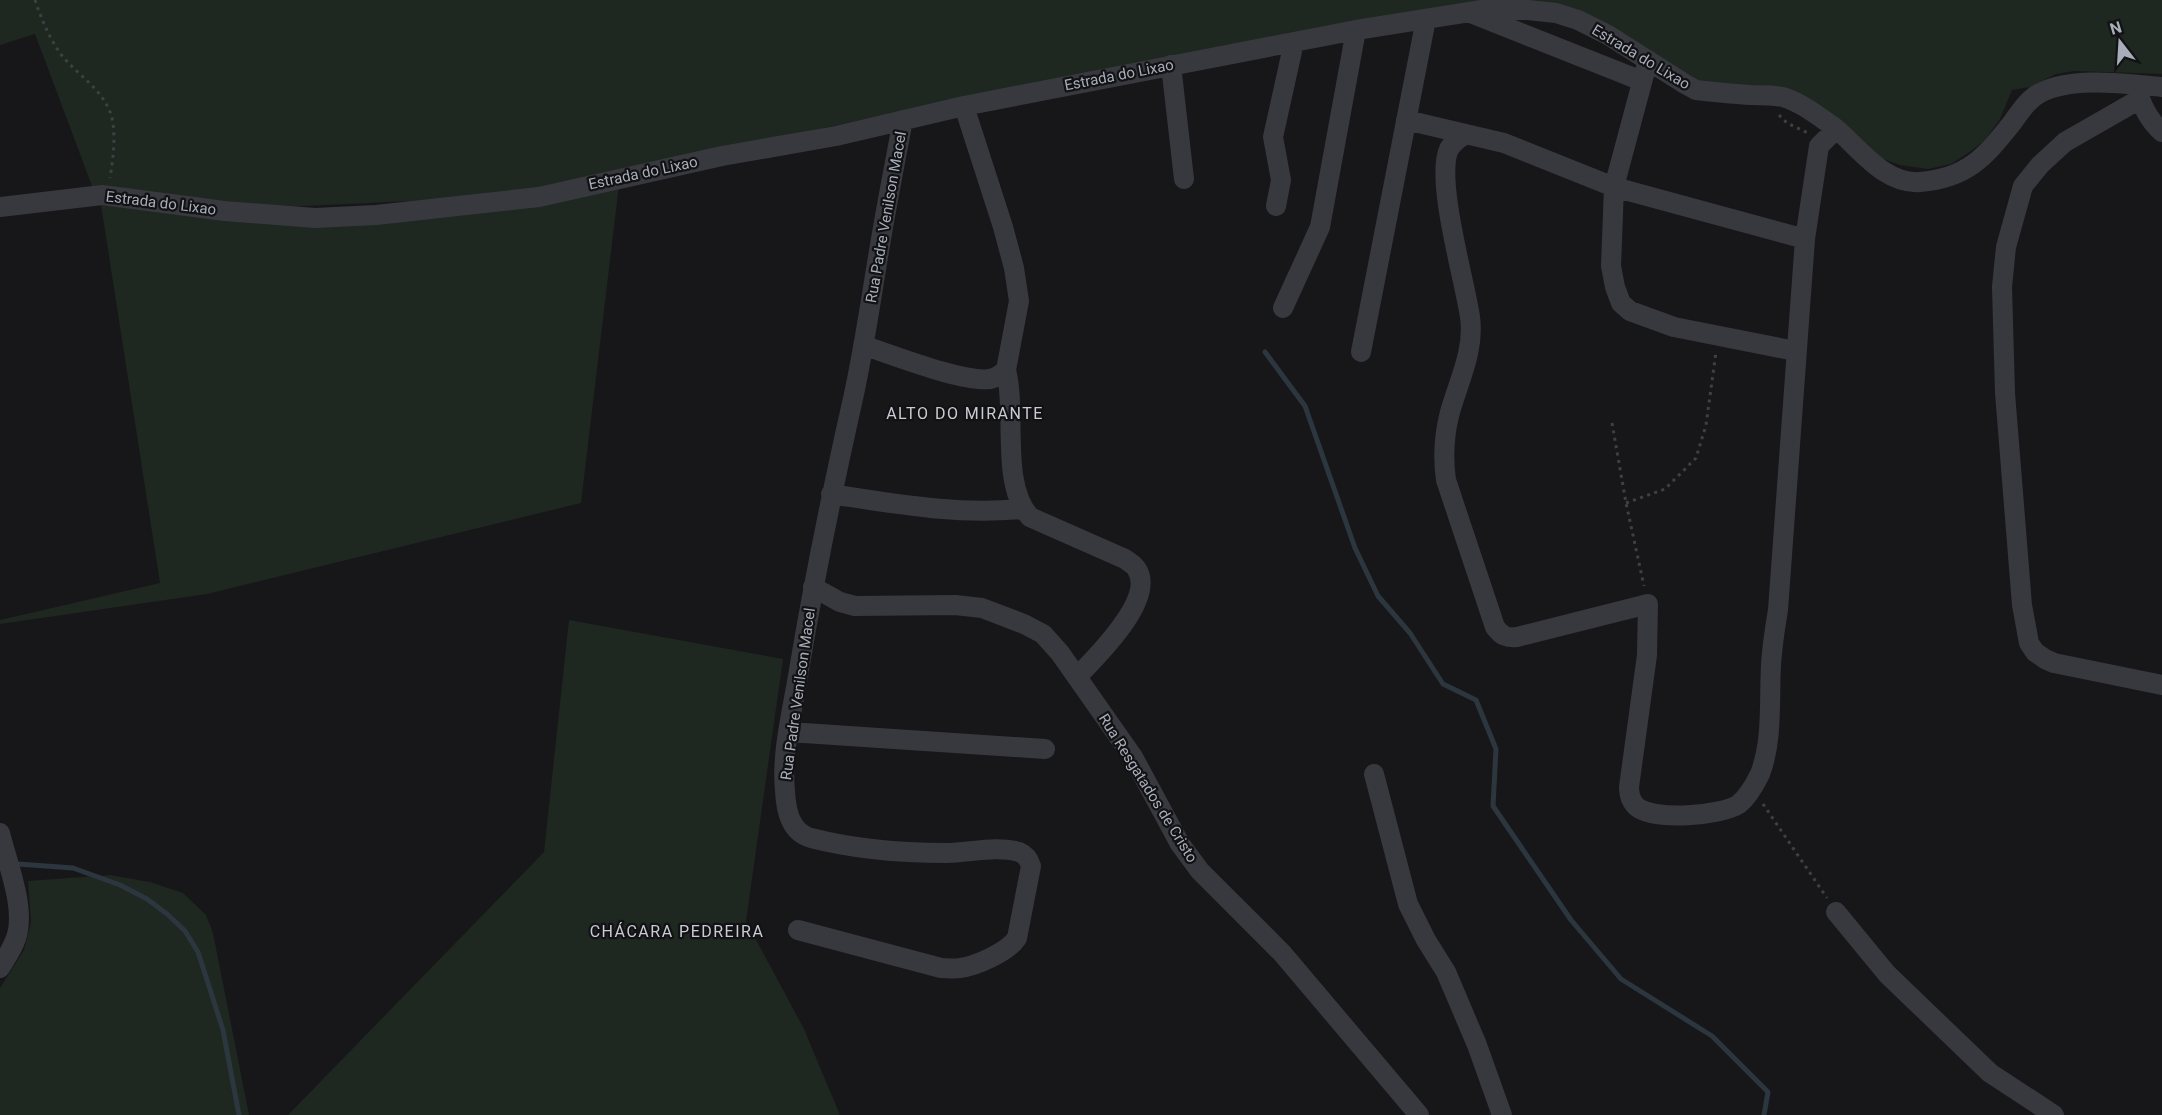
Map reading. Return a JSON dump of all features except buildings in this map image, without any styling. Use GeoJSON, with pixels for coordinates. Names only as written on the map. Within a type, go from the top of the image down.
{"type":"FeatureCollection","features":[{"type":"Feature","properties":{"kind":"street","name":"Estrada do Lixao"},"geometry":{"type":"LineString","coordinates":[[0,207],[102,195],[315,218],[376,215],[538,196],[677,165],[836,136],[964,106],[1171,65],[1356,30],[1468,12],[1528,10],[1578,20],[1608,35],[1696,90],[1783,98],[1809,110],[1836,129],[1862,155],[1883,171],[1916,182],[1944,180],[1957,175],[1978,161],[2026,105],[2038,94],[2053,87],[2094,83],[2137,92],[2162,87]]}},
{"type":"Feature","properties":{"kind":"street"},"geometry":{"type":"LineString","coordinates":[[1468,12],[1642,81]]}},
{"type":"Feature","properties":{"kind":"street"},"geometry":{"type":"LineString","coordinates":[[1360,352],[1426,19]]}},
{"type":"Feature","properties":{"kind":"street"},"geometry":{"type":"LineString","coordinates":[[1282,308],[1320,227],[1356,30]]}},
{"type":"Feature","properties":{"kind":"street"},"geometry":{"type":"LineString","coordinates":[[1276,206],[1281,180],[1273,137],[1294,42]]}},
{"type":"Feature","properties":{"kind":"street"},"geometry":{"type":"LineString","coordinates":[[1648,60],[1614,187],[1611,266],[1621,303],[1630,311],[1674,327],[1795,351]]}},
{"type":"Feature","properties":{"kind":"street"},"geometry":{"type":"LineString","coordinates":[[1171,65],[1184,179]]}},
{"type":"Feature","properties":{"kind":"street"},"geometry":{"type":"LineString","coordinates":[[2162,132],[2155,127],[2137,92],[2065,142],[2040,165],[2023,186],[2006,247],[2002,287],[2005,393],[2022,605],[2029,643],[2035,652],[2054,663],[2162,685]]}},
{"type":"Feature","properties":{"kind":"street"},"geometry":{"type":"LineString","coordinates":[[964,106],[1003,226],[1014,268],[1019,301],[1006,370],[1010,387],[1010,436],[1017,498],[1022,509],[1030,517],[1125,559],[1136,568],[1139,575],[1137,597],[1125,622],[1109,644],[1077,677]]}},
{"type":"Feature","properties":{"kind":"street","name":"Rua Padre Venilson Macel"},"geometry":{"type":"LineString","coordinates":[[798,930],[940,968],[959,969],[975,965],[1012,946],[1017,938],[1031,866],[1029,859],[1024,855],[1005,850],[946,853],[890,850],[842,845],[799,834],[790,818],[784,790],[789,732],[813,587],[864,346],[880,242],[903,120]]}},
{"type":"Feature","properties":{"kind":"street"},"geometry":{"type":"LineString","coordinates":[[1406,120],[1504,143],[1614,187],[1805,239]]}},
{"type":"Feature","properties":{"kind":"street"},"geometry":{"type":"LineString","coordinates":[[1466,134],[1455,141],[1449,150],[1446,164],[1450,218],[1468,304],[1471,334],[1459,389],[1449,415],[1444,463],[1446,480],[1495,627],[1502,635],[1510,638],[1518,637],[1648,604],[1647,655],[1629,787],[1632,802],[1638,808],[1663,816],[1713,812],[1728,809],[1740,803],[1760,773],[1767,747],[1771,662],[1782,550],[1805,239],[1819,146],[1836,129]]}},
{"type":"Feature","properties":{"kind":"street"},"geometry":{"type":"LineString","coordinates":[[864,346],[978,380],[992,379],[1006,370]]}},
{"type":"Feature","properties":{"kind":"street"},"geometry":{"type":"LineString","coordinates":[[831,494],[951,510],[986,512],[1022,509]]}},
{"type":"Feature","properties":{"kind":"street","name":"Rua Resgatados de Cristo"},"geometry":{"type":"LineString","coordinates":[[813,587],[840,602],[855,606],[955,605],[982,608],[1043,634],[1060,653],[1133,758],[1180,844],[1200,871],[1282,953],[1419,1115]]}},
{"type":"Feature","properties":{"kind":"street"},"geometry":{"type":"LineString","coordinates":[[789,732],[1045,749]]}},
{"type":"Feature","properties":{"kind":"street"},"geometry":{"type":"LineString","coordinates":[[1374,774],[1408,904],[1426,940],[1446,972],[1477,1046],[1502,1115]]}},
{"type":"Feature","properties":{"kind":"street"},"geometry":{"type":"LineString","coordinates":[[0,968],[13,946],[18,931],[20,912],[1,838]]}},
{"type":"Feature","properties":{"kind":"street"},"geometry":{"type":"LineString","coordinates":[[1836,912],[1887,974],[1990,1073],[2054,1115]]}},
{"type":"Feature","properties":{"kind":"path"},"geometry":{"type":"LineString","coordinates":[[35,0],[44,26],[54,45],[65,60],[97,91],[112,118],[114,136],[109,187],[102,195]]}},
{"type":"Feature","properties":{"kind":"path"},"geometry":{"type":"LineString","coordinates":[[1626,502],[1665,489],[1696,458],[1706,425],[1718,337]]}},
{"type":"Feature","properties":{"kind":"path"},"geometry":{"type":"LineString","coordinates":[[1612,423],[1648,604]]}},
{"type":"Feature","properties":{"kind":"path"},"geometry":{"type":"LineString","coordinates":[[1752,788],[1836,912]]}},
{"type":"Feature","properties":{"kind":"shaded area"},"geometry":{"type":"Polygon","coordinates":[[[0,0],[2162,0],[2162,74],[2074,71],[2056,74],[2030,87],[2012,90],[2000,119],[1985,140],[1951,164],[1928,169],[1900,165],[1881,158],[1840,120],[1702,84],[1529,3],[897,112],[545,189],[433,200],[282,207],[92,186],[35,34],[0,45],[0,0]]]}},
{"type":"Feature","properties":{"kind":"shaded area"},"geometry":{"type":"Polygon","coordinates":[[[619,185],[581,503],[207,594],[0,624],[0,620],[160,583],[101,205],[284,225],[619,185]]]}},
{"type":"Feature","properties":{"kind":"shaded area"},"geometry":{"type":"Polygon","coordinates":[[[569,620],[783,659],[746,921],[804,1029],[840,1115],[288,1115],[544,852],[569,620]]]}},
{"type":"Feature","properties":{"kind":"shaded area"},"geometry":{"type":"Polygon","coordinates":[[[110,875],[150,882],[183,893],[206,915],[213,933],[249,1115],[0,1115],[0,988],[24,950],[31,922],[28,881],[110,875]]]}},
{"type":"Feature","properties":{"kind":"waterway"},"geometry":{"type":"LineString","coordinates":[[1265,352],[1305,406],[1355,548],[1378,596],[1410,633],[1443,684],[1476,700],[1496,749],[1493,806],[1571,920],[1621,979],[1712,1036],[1768,1092],[1764,1115]]}},
{"type":"Feature","properties":{"kind":"waterway"},"geometry":{"type":"LineString","coordinates":[[18,864],[73,868],[120,885],[147,899],[185,931],[198,952],[223,1030],[239,1115]]}},
{"type":"Feature","properties":{"kind":"district","name":"ALTO DO MIRANTE"},"geometry":{"type":"Point","coordinates":[965,413]}},
{"type":"Feature","properties":{"kind":"district","name":"CHÁCARA PEDREIRA"},"geometry":{"type":"Point","coordinates":[677,931]}}]}
